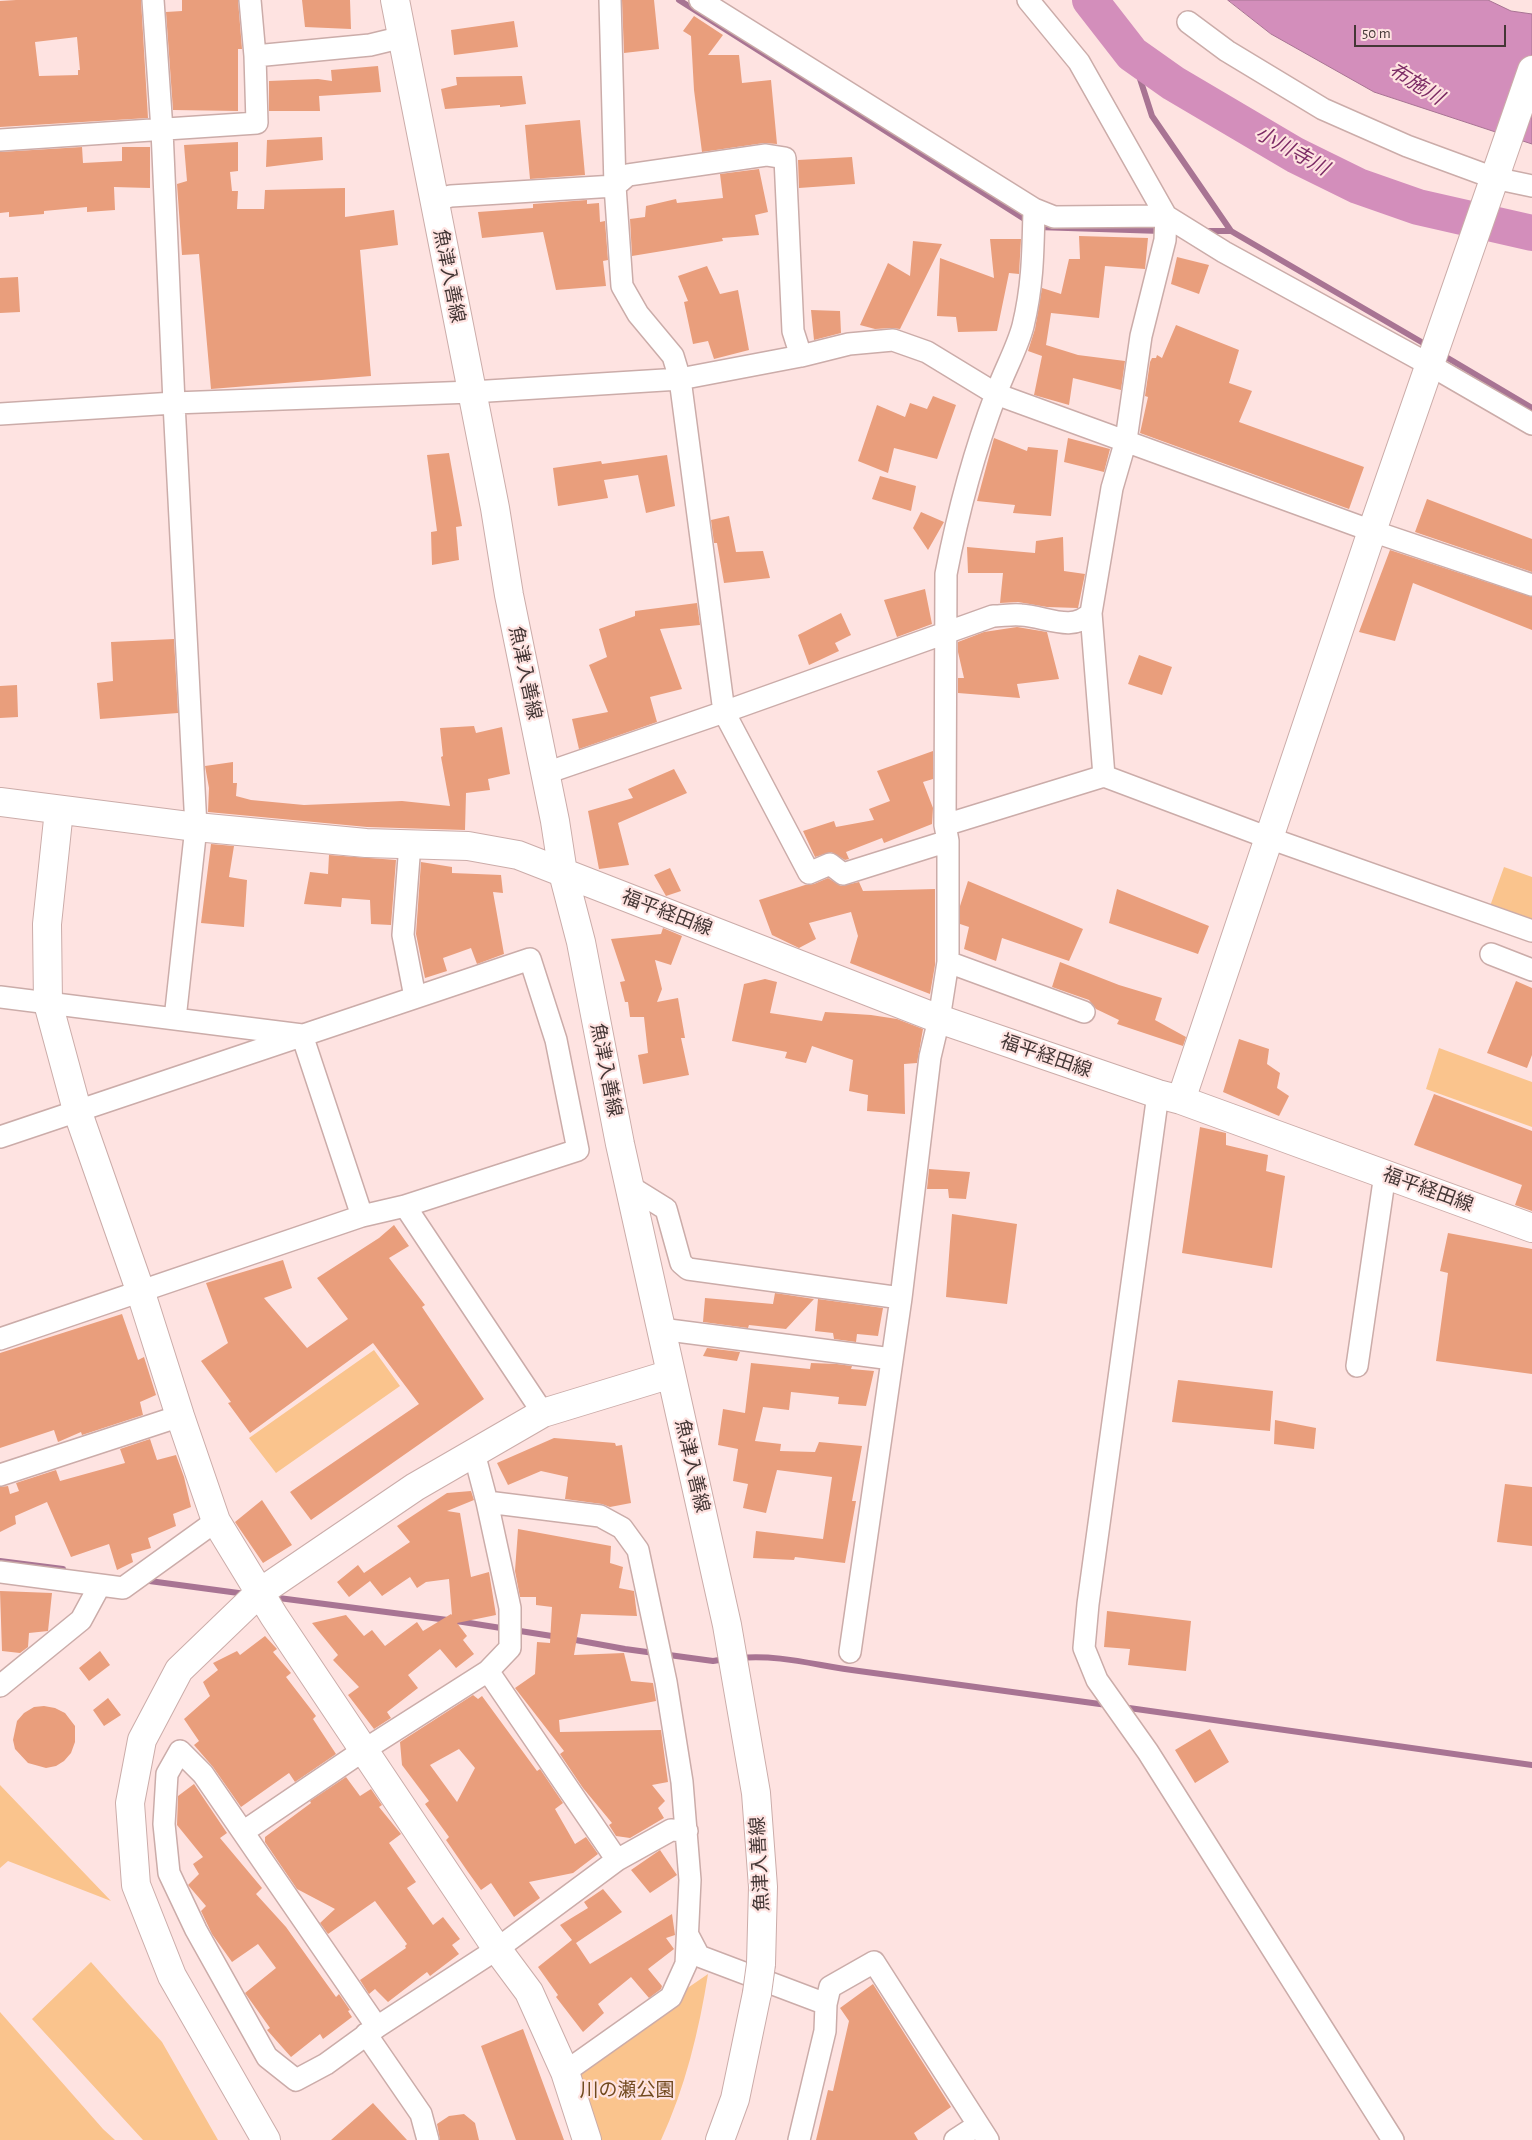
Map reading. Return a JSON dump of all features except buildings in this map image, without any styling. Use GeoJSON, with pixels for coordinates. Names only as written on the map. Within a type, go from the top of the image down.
{"type":"FeatureCollection","features":[{"type":"Feature","properties":{"kind":"street"},"geometry":{"type":"LineString","coordinates":[[153,0],[162,130],[196,827],[175,1019]]}},
{"type":"Feature","properties":{"kind":"street"},"geometry":{"type":"LineString","coordinates":[[0,140],[257,123],[255,56],[250,0]]}},
{"type":"Feature","properties":{"kind":"street","name":"魚津入善線"},"geometry":{"type":"LineString","coordinates":[[395,0],[472,392],[509,595],[546,773],[563,873],[581,942],[629,1186],[727,1625],[739,1689],[756,1802],[763,1887],[761,1964],[736,2099],[720,2140]]}},
{"type":"Feature","properties":{"kind":"street"},"geometry":{"type":"LineString","coordinates":[[610,0],[615,186],[622,286],[638,314],[673,356],[680,379],[724,712],[809,873],[830,864],[843,874],[947,833],[1104,776],[1269,838],[1532,931]]}},
{"type":"Feature","properties":{"kind":"street"},"geometry":{"type":"LineString","coordinates":[[700,0],[1034,209],[1054,217],[1166,216]]}},
{"type":"Feature","properties":{"kind":"street"},"geometry":{"type":"LineString","coordinates":[[1028,0],[1079,62],[1166,216],[1224,252],[1430,365],[1532,424]]}},
{"type":"Feature","properties":{"kind":"street"},"geometry":{"type":"LineString","coordinates":[[1188,22],[1227,51],[1323,110],[1407,146],[1497,170],[1532,186]]}},
{"type":"Feature","properties":{"kind":"street"},"geometry":{"type":"LineString","coordinates":[[255,56],[370,44],[403,37]]}},
{"type":"Feature","properties":{"kind":"street"},"geometry":{"type":"LineString","coordinates":[[1392,2140],[1148,1752],[1098,1680],[1084,1648],[1090,1585],[1170,1097],[1269,838],[1372,531],[1532,70]]}},
{"type":"Feature","properties":{"kind":"street"},"geometry":{"type":"LineString","coordinates":[[434,200],[451,196],[615,186],[628,175],[766,155],[785,158],[793,331],[801,356]]}},
{"type":"Feature","properties":{"kind":"street"},"geometry":{"type":"LineString","coordinates":[[850,1652],[901,1298],[930,1057],[939,1019],[948,962],[946,574],[971,465],[1022,328],[1033,272],[1034,209]]}},
{"type":"Feature","properties":{"kind":"street"},"geometry":{"type":"LineString","coordinates":[[1104,776],[1091,613],[1112,488],[1126,440],[1141,336],[1165,240],[1166,216]]}},
{"type":"Feature","properties":{"kind":"street"},"geometry":{"type":"LineString","coordinates":[[0,414],[174,403],[472,392],[680,379],[801,356],[849,344],[894,340],[927,352],[996,394],[1372,531],[1532,585]]}},
{"type":"Feature","properties":{"kind":"street"},"geometry":{"type":"LineString","coordinates":[[546,773],[994,616],[1021,615],[1073,624],[1084,620],[1091,613]]}},
{"type":"Feature","properties":{"kind":"street","name":"福平経田線"},"geometry":{"type":"LineString","coordinates":[[0,802],[196,827],[366,843],[468,846],[518,855],[939,1019],[1170,1097],[1532,1228]]}},
{"type":"Feature","properties":{"kind":"street"},"geometry":{"type":"LineString","coordinates":[[59,810],[47,924],[48,1002],[77,1110],[140,1290],[216,1521],[258,1593],[496,1949],[529,1992],[565,2072],[587,2140]]}},
{"type":"Feature","properties":{"kind":"street"},"geometry":{"type":"LineString","coordinates":[[410,844],[403,935],[415,997]]}},
{"type":"Feature","properties":{"kind":"street"},"geometry":{"type":"LineString","coordinates":[[1491,954],[1532,970]]}},
{"type":"Feature","properties":{"kind":"street"},"geometry":{"type":"LineString","coordinates":[[0,1137],[530,959],[556,1040],[578,1150],[405,1206],[362,1216],[0,1339]]}},
{"type":"Feature","properties":{"kind":"street"},"geometry":{"type":"LineString","coordinates":[[948,962],[1084,1012]]}},
{"type":"Feature","properties":{"kind":"street"},"geometry":{"type":"LineString","coordinates":[[0,997],[302,1035]]}},
{"type":"Feature","properties":{"kind":"street"},"geometry":{"type":"LineString","coordinates":[[302,1035],[362,1216]]}},
{"type":"Feature","properties":{"kind":"street"},"geometry":{"type":"LineString","coordinates":[[1358,1366],[1385,1174]]}},
{"type":"Feature","properties":{"kind":"street"},"geometry":{"type":"LineString","coordinates":[[629,1186],[666,1209],[680,1263],[688,1269],[901,1298]]}},
{"type":"Feature","properties":{"kind":"street"},"geometry":{"type":"LineString","coordinates":[[405,1206],[543,1413]]}},
{"type":"Feature","properties":{"kind":"street"},"geometry":{"type":"LineString","coordinates":[[661,1329],[892,1358]]}},
{"type":"Feature","properties":{"kind":"street"},"geometry":{"type":"LineString","coordinates":[[266,2140],[172,1976],[136,1885],[130,1803],[142,1740],[179,1670],[258,1593],[415,1487],[543,1413],[671,1374]]}},
{"type":"Feature","properties":{"kind":"street"},"geometry":{"type":"LineString","coordinates":[[0,1475],[180,1416]]}},
{"type":"Feature","properties":{"kind":"street"},"geometry":{"type":"LineString","coordinates":[[243,1832],[364,1750],[488,1671],[510,1648],[510,1608],[487,1502],[474,1453]]}},
{"type":"Feature","properties":{"kind":"street"},"geometry":{"type":"LineString","coordinates":[[487,1502],[600,1516],[622,1528],[638,1550],[666,1682],[682,1782],[690,1880],[686,1964],[671,1997],[565,2072]]}},
{"type":"Feature","properties":{"kind":"street"},"geometry":{"type":"LineString","coordinates":[[0,1572],[123,1588],[216,1521]]}},
{"type":"Feature","properties":{"kind":"street"},"geometry":{"type":"LineString","coordinates":[[0,1686],[81,1620],[100,1585]]}},
{"type":"Feature","properties":{"kind":"street"},"geometry":{"type":"LineString","coordinates":[[488,1671],[617,1860]]}},
{"type":"Feature","properties":{"kind":"street"},"geometry":{"type":"LineString","coordinates":[[428,2140],[421,2114],[371,2030],[243,1832],[203,1774],[180,1751],[167,1774],[164,1824],[169,1873],[196,1930],[267,2057],[296,2080],[326,2064],[371,2030],[496,1949],[617,1860],[671,1830],[687,1832]]}},
{"type":"Feature","properties":{"kind":"street"},"geometry":{"type":"LineString","coordinates":[[688,1934],[699,1956],[826,2004]]}},
{"type":"Feature","properties":{"kind":"street"},"geometry":{"type":"LineString","coordinates":[[799,2140],[825,2031],[826,2004],[830,1987],[874,1962],[983,2132],[955,2140]]}},
{"type":"Feature","properties":{"kind":"green space"},"geometry":{"type":"Polygon","coordinates":[[[1504,867],[1532,877],[1532,925],[1489,909],[1504,867]]]}},
{"type":"Feature","properties":{"kind":"green space"},"geometry":{"type":"Polygon","coordinates":[[[1439,1048],[1532,1082],[1532,1127],[1426,1089],[1439,1048]]]}},
{"type":"Feature","properties":{"kind":"green space"},"geometry":{"type":"Polygon","coordinates":[[[374,1350],[400,1386],[276,1473],[249,1438],[374,1350]]]}},
{"type":"Feature","properties":{"kind":"green space"},"geometry":{"type":"Polygon","coordinates":[[[0,1785],[111,1901],[8,1861],[0,1868],[0,1785]]]}},
{"type":"Feature","properties":{"kind":"green space"},"geometry":{"type":"Polygon","coordinates":[[[91,1962],[162,2042],[218,2140],[143,2140],[32,2019],[91,1962]]]}},
{"type":"Feature","properties":{"kind":"green space","name":"川の瀬公園"},"geometry":{"type":"Polygon","coordinates":[[[708,1974],[690,2059],[670,2120],[661,2140],[587,2140],[565,2072],[708,1974]]]}},
{"type":"Feature","properties":{"kind":"green space"},"geometry":{"type":"Polygon","coordinates":[[[0,2012],[103,2129],[115,2140],[0,2140],[0,2012]]]}},
{"type":"Feature","properties":{"kind":"water","name":"布施川"},"geometry":{"type":"Polygon","coordinates":[[[1228,0],[1488,0],[1511,11],[1532,14],[1532,144],[1374,92],[1271,34],[1228,0]]]}},
{"type":"Feature","properties":{"kind":"waterway"},"geometry":{"type":"LineString","coordinates":[[679,0],[1037,227],[1161,231]]}},
{"type":"Feature","properties":{"kind":"waterway","name":"小川寺川"},"geometry":{"type":"LineString","coordinates":[[1090,0],[1132,54],[1173,83],[1295,155],[1358,186],[1418,207],[1532,233]]}},
{"type":"Feature","properties":{"kind":"waterway"},"geometry":{"type":"LineString","coordinates":[[1132,54],[1152,116],[1231,231]]}},
{"type":"Feature","properties":{"kind":"waterway"},"geometry":{"type":"LineString","coordinates":[[1204,231],[1231,231],[1430,347]]}},
{"type":"Feature","properties":{"kind":"waterway"},"geometry":{"type":"LineString","coordinates":[[1441,354],[1532,408]]}},
{"type":"Feature","properties":{"kind":"waterway"},"geometry":{"type":"LineString","coordinates":[[0,1561],[63,1569]]}},
{"type":"Feature","properties":{"kind":"waterway"},"geometry":{"type":"LineString","coordinates":[[142,1580],[246,1594]]}},
{"type":"Feature","properties":{"kind":"waterway"},"geometry":{"type":"LineString","coordinates":[[271,1597],[463,1622],[558,1637]]}},
{"type":"Feature","properties":{"kind":"waterway"},"geometry":{"type":"LineString","coordinates":[[570,1639],[625,1649],[713,1661],[726,1659]]}},
{"type":"Feature","properties":{"kind":"waterway"},"geometry":{"type":"LineString","coordinates":[[739,1658],[784,1659],[1107,1705]]}},
{"type":"Feature","properties":{"kind":"waterway"},"geometry":{"type":"LineString","coordinates":[[1122,1707],[1532,1765]]}}]}
